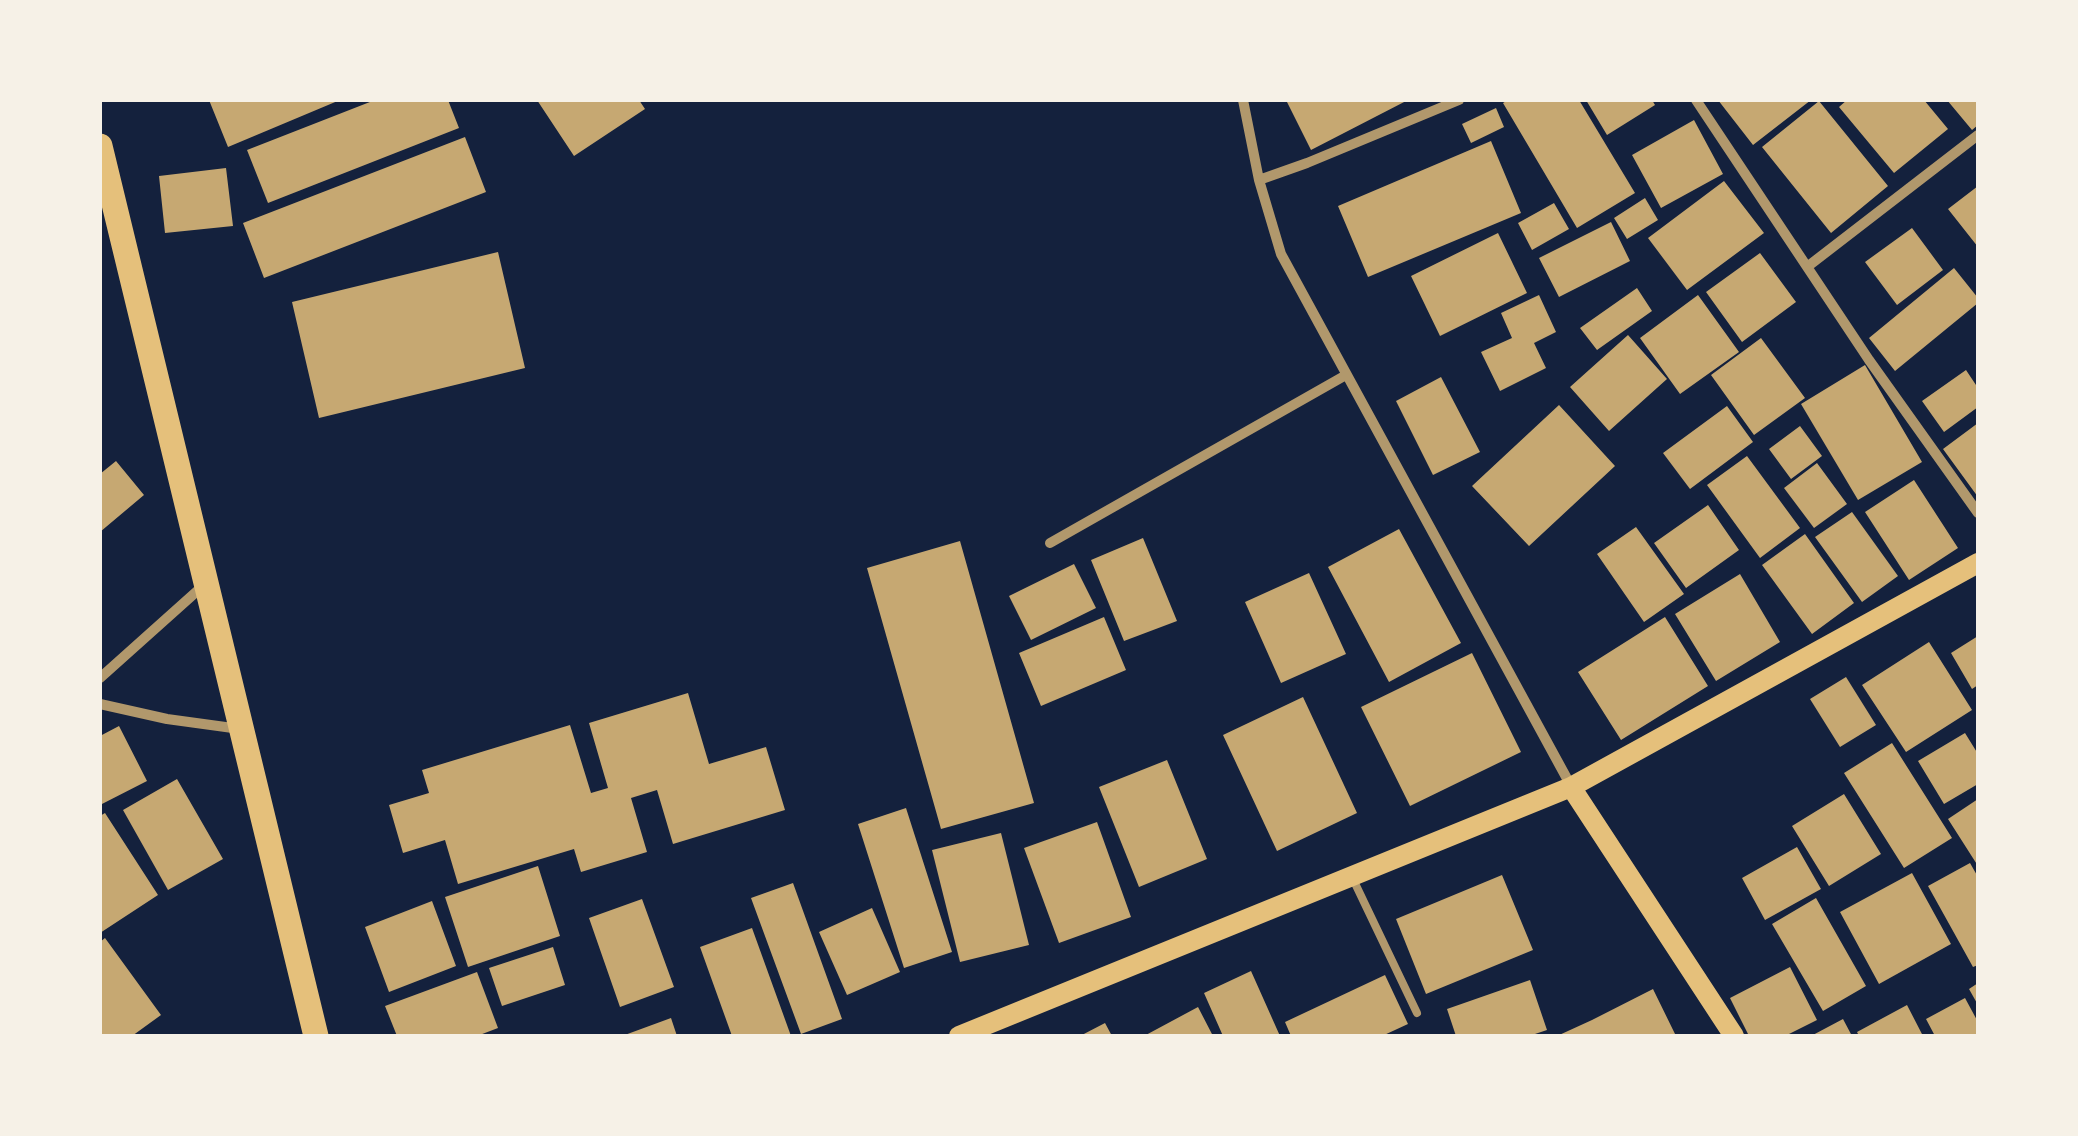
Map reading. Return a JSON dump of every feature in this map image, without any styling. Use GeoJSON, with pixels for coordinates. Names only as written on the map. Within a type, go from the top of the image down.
{"type":"FeatureCollection","features":[{"type":"Feature","properties":{"kind":"main road"},"geometry":{"type":"LineString","coordinates":[[100,146],[316,1036]]}},
{"type":"Feature","properties":{"kind":"main road"},"geometry":{"type":"LineString","coordinates":[[959,1036],[1571,787],[1978,563]]}},
{"type":"Feature","properties":{"kind":"main road"},"geometry":{"type":"LineString","coordinates":[[1571,787],[1734,1036]]}},
{"type":"Feature","properties":{"kind":"street"},"geometry":{"type":"LineString","coordinates":[[1243,100],[1258,180],[1280,254],[1571,787]]}},
{"type":"Feature","properties":{"kind":"street"},"geometry":{"type":"LineString","coordinates":[[1258,180],[1458,100]]}},
{"type":"Feature","properties":{"kind":"street"},"geometry":{"type":"LineString","coordinates":[[1696,100],[1868,360],[1978,513]]}},
{"type":"Feature","properties":{"kind":"street"},"geometry":{"type":"LineString","coordinates":[[1807,267],[1978,135]]}},
{"type":"Feature","properties":{"kind":"street"},"geometry":{"type":"LineString","coordinates":[[1050,542],[1346,375]]}},
{"type":"Feature","properties":{"kind":"street"},"geometry":{"type":"LineString","coordinates":[[100,678],[206,584]]}},
{"type":"Feature","properties":{"kind":"street"},"geometry":{"type":"LineString","coordinates":[[100,704],[167,719],[241,729]]}},
{"type":"Feature","properties":{"kind":"lane"},"geometry":{"type":"LineString","coordinates":[[1352,877],[1416,1013]]}},
{"type":"Feature","properties":{"kind":"building"},"geometry":{"type":"Polygon","coordinates":[[[209,100],[340,100],[228,147],[209,100]]]}},
{"type":"Feature","properties":{"kind":"building"},"geometry":{"type":"Polygon","coordinates":[[[375,100],[448,100],[459,128],[268,203],[247,150],[375,100]]]}},
{"type":"Feature","properties":{"kind":"building"},"geometry":{"type":"Polygon","coordinates":[[[537,100],[639,100],[645,109],[574,156],[537,100]]]}},
{"type":"Feature","properties":{"kind":"building"},"geometry":{"type":"Polygon","coordinates":[[[1286,100],[1408,100],[1311,150],[1286,100]]]}},
{"type":"Feature","properties":{"kind":"building"},"geometry":{"type":"Polygon","coordinates":[[[1579,100],[1635,193],[1577,228],[1503,103],[1579,100]]]}},
{"type":"Feature","properties":{"kind":"building"},"geometry":{"type":"Polygon","coordinates":[[[1586,100],[1652,100],[1655,105],[1607,135],[1586,100]]]}},
{"type":"Feature","properties":{"kind":"building"},"geometry":{"type":"Polygon","coordinates":[[[1718,100],[1811,100],[1753,145],[1718,100]]]}},
{"type":"Feature","properties":{"kind":"building"},"geometry":{"type":"Polygon","coordinates":[[[1847,100],[1924,100],[1948,129],[1894,173],[1839,107],[1847,100]]]}},
{"type":"Feature","properties":{"kind":"building"},"geometry":{"type":"Polygon","coordinates":[[[1947,100],[1978,100],[1978,125],[1972,130],[1947,100]]]}},
{"type":"Feature","properties":{"kind":"building"},"geometry":{"type":"Polygon","coordinates":[[[1819,101],[1888,186],[1831,233],[1762,147],[1819,101]]]}},
{"type":"Feature","properties":{"kind":"building"},"geometry":{"type":"Polygon","coordinates":[[[1496,108],[1504,127],[1471,143],[1462,124],[1496,108]]]}},
{"type":"Feature","properties":{"kind":"building"},"geometry":{"type":"Polygon","coordinates":[[[1694,120],[1723,174],[1661,208],[1632,155],[1694,120]]]}},
{"type":"Feature","properties":{"kind":"building"},"geometry":{"type":"Polygon","coordinates":[[[465,137],[486,192],[264,278],[243,223],[465,137]]]}},
{"type":"Feature","properties":{"kind":"building"},"geometry":{"type":"Polygon","coordinates":[[[1491,141],[1521,213],[1368,277],[1338,206],[1491,141]]]}},
{"type":"Feature","properties":{"kind":"building"},"geometry":{"type":"Polygon","coordinates":[[[226,168],[233,226],[165,233],[159,176],[226,168]]]}},
{"type":"Feature","properties":{"kind":"building"},"geometry":{"type":"Polygon","coordinates":[[[1724,181],[1764,233],[1687,290],[1648,238],[1724,181]]]}},
{"type":"Feature","properties":{"kind":"building"},"geometry":{"type":"Polygon","coordinates":[[[1978,186],[1978,247],[1948,209],[1978,186]]]}},
{"type":"Feature","properties":{"kind":"building"},"geometry":{"type":"Polygon","coordinates":[[[1645,198],[1658,220],[1627,239],[1614,218],[1645,198]]]}},
{"type":"Feature","properties":{"kind":"building"},"geometry":{"type":"Polygon","coordinates":[[[1554,203],[1569,229],[1532,250],[1518,223],[1554,203]]]}},
{"type":"Feature","properties":{"kind":"building"},"geometry":{"type":"Polygon","coordinates":[[[1611,222],[1630,261],[1559,297],[1539,258],[1611,222]]]}},
{"type":"Feature","properties":{"kind":"building"},"geometry":{"type":"Polygon","coordinates":[[[1912,228],[1943,270],[1897,305],[1865,262],[1912,228]]]}},
{"type":"Feature","properties":{"kind":"building"},"geometry":{"type":"Polygon","coordinates":[[[1498,233],[1527,293],[1440,336],[1411,276],[1498,233]]]}},
{"type":"Feature","properties":{"kind":"building"},"geometry":{"type":"Polygon","coordinates":[[[498,252],[525,368],[319,418],[292,302],[498,252]]]}},
{"type":"Feature","properties":{"kind":"building"},"geometry":{"type":"Polygon","coordinates":[[[1760,253],[1796,302],[1742,342],[1706,292],[1760,253]]]}},
{"type":"Feature","properties":{"kind":"building"},"geometry":{"type":"Polygon","coordinates":[[[1954,268],[1978,303],[1895,371],[1869,338],[1954,268]]]}},
{"type":"Feature","properties":{"kind":"building"},"geometry":{"type":"Polygon","coordinates":[[[1637,288],[1652,311],[1597,350],[1580,328],[1637,288]]]}},
{"type":"Feature","properties":{"kind":"building"},"geometry":{"type":"Polygon","coordinates":[[[1539,295],[1556,332],[1534,343],[1546,368],[1500,391],[1481,352],[1512,338],[1501,313],[1539,295]]]}},
{"type":"Feature","properties":{"kind":"building"},"geometry":{"type":"Polygon","coordinates":[[[1698,295],[1739,352],[1680,394],[1640,338],[1698,295]]]}},
{"type":"Feature","properties":{"kind":"building"},"geometry":{"type":"Polygon","coordinates":[[[1628,335],[1667,379],[1609,431],[1570,387],[1628,335]]]}},
{"type":"Feature","properties":{"kind":"building"},"geometry":{"type":"Polygon","coordinates":[[[1761,338],[1805,398],[1754,435],[1711,375],[1761,338]]]}},
{"type":"Feature","properties":{"kind":"building"},"geometry":{"type":"Polygon","coordinates":[[[1865,365],[1922,462],[1858,500],[1801,404],[1865,365]]]}},
{"type":"Feature","properties":{"kind":"building"},"geometry":{"type":"Polygon","coordinates":[[[1966,370],[1978,388],[1978,407],[1944,432],[1922,401],[1966,370]]]}},
{"type":"Feature","properties":{"kind":"building"},"geometry":{"type":"Polygon","coordinates":[[[1441,377],[1480,452],[1433,475],[1396,401],[1441,377]]]}},
{"type":"Feature","properties":{"kind":"building"},"geometry":{"type":"Polygon","coordinates":[[[1559,405],[1615,466],[1529,546],[1472,486],[1559,405]]]}},
{"type":"Feature","properties":{"kind":"building"},"geometry":{"type":"Polygon","coordinates":[[[1727,406],[1753,442],[1690,489],[1663,453],[1727,406]]]}},
{"type":"Feature","properties":{"kind":"building"},"geometry":{"type":"Polygon","coordinates":[[[1978,423],[1978,497],[1943,449],[1978,423]]]}},
{"type":"Feature","properties":{"kind":"building"},"geometry":{"type":"Polygon","coordinates":[[[1800,426],[1822,456],[1791,479],[1769,449],[1800,426]]]}},
{"type":"Feature","properties":{"kind":"building"},"geometry":{"type":"Polygon","coordinates":[[[1747,456],[1800,528],[1760,558],[1707,485],[1747,456]]]}},
{"type":"Feature","properties":{"kind":"building"},"geometry":{"type":"Polygon","coordinates":[[[116,461],[144,495],[100,532],[100,474],[116,461]]]}},
{"type":"Feature","properties":{"kind":"building"},"geometry":{"type":"Polygon","coordinates":[[[1817,463],[1847,504],[1814,528],[1784,488],[1817,463]]]}},
{"type":"Feature","properties":{"kind":"building"},"geometry":{"type":"Polygon","coordinates":[[[1914,480],[1958,548],[1909,580],[1865,512],[1914,480]]]}},
{"type":"Feature","properties":{"kind":"building"},"geometry":{"type":"Polygon","coordinates":[[[1708,505],[1739,550],[1686,588],[1654,543],[1708,505]]]}},
{"type":"Feature","properties":{"kind":"building"},"geometry":{"type":"Polygon","coordinates":[[[1852,512],[1898,576],[1862,602],[1815,537],[1852,512]]]}},
{"type":"Feature","properties":{"kind":"building"},"geometry":{"type":"Polygon","coordinates":[[[1636,527],[1684,594],[1644,622],[1597,554],[1636,527]]]}},
{"type":"Feature","properties":{"kind":"building"},"geometry":{"type":"Polygon","coordinates":[[[1399,529],[1461,643],[1389,682],[1328,567],[1399,529]]]}},
{"type":"Feature","properties":{"kind":"building"},"geometry":{"type":"Polygon","coordinates":[[[1805,534],[1854,603],[1812,634],[1762,565],[1805,534]]]}},
{"type":"Feature","properties":{"kind":"building"},"geometry":{"type":"Polygon","coordinates":[[[1143,538],[1177,621],[1124,641],[1091,560],[1143,538]]]}},
{"type":"Feature","properties":{"kind":"building"},"geometry":{"type":"Polygon","coordinates":[[[960,541],[1034,803],[941,829],[867,568],[960,541]]]}},
{"type":"Feature","properties":{"kind":"building"},"geometry":{"type":"Polygon","coordinates":[[[1074,564],[1096,608],[1031,640],[1009,596],[1074,564]]]}},
{"type":"Feature","properties":{"kind":"building"},"geometry":{"type":"Polygon","coordinates":[[[1309,573],[1346,654],[1281,683],[1245,602],[1309,573]]]}},
{"type":"Feature","properties":{"kind":"building"},"geometry":{"type":"Polygon","coordinates":[[[1740,574],[1780,642],[1716,681],[1675,614],[1740,574]]]}},
{"type":"Feature","properties":{"kind":"building"},"geometry":{"type":"Polygon","coordinates":[[[1104,617],[1126,670],[1041,706],[1019,653],[1104,617]]]}},
{"type":"Feature","properties":{"kind":"building"},"geometry":{"type":"Polygon","coordinates":[[[1665,617],[1708,686],[1621,740],[1578,672],[1665,617]]]}},
{"type":"Feature","properties":{"kind":"building"},"geometry":{"type":"Polygon","coordinates":[[[1978,636],[1978,685],[1972,689],[1951,653],[1978,636]]]}},
{"type":"Feature","properties":{"kind":"building"},"geometry":{"type":"Polygon","coordinates":[[[1929,642],[1972,710],[1906,752],[1862,685],[1929,642]]]}},
{"type":"Feature","properties":{"kind":"building"},"geometry":{"type":"Polygon","coordinates":[[[1472,653],[1521,752],[1410,806],[1361,707],[1472,653]]]}},
{"type":"Feature","properties":{"kind":"building"},"geometry":{"type":"Polygon","coordinates":[[[1846,677],[1876,725],[1840,747],[1810,699],[1846,677]]]}},
{"type":"Feature","properties":{"kind":"building"},"geometry":{"type":"Polygon","coordinates":[[[688,693],[709,764],[766,747],[785,810],[673,844],[657,790],[631,798],[647,852],[581,872],[574,849],[458,884],[445,840],[403,853],[389,805],[429,793],[422,770],[570,725],[591,793],[608,788],[589,723],[688,693]]]}},
{"type":"Feature","properties":{"kind":"building"},"geometry":{"type":"Polygon","coordinates":[[[1303,697],[1357,813],[1277,851],[1223,735],[1303,697]]]}},
{"type":"Feature","properties":{"kind":"building"},"geometry":{"type":"Polygon","coordinates":[[[119,726],[147,781],[100,805],[100,736],[119,726]]]}},
{"type":"Feature","properties":{"kind":"building"},"geometry":{"type":"Polygon","coordinates":[[[1965,733],[1978,754],[1978,784],[1944,804],[1918,761],[1965,733]]]}},
{"type":"Feature","properties":{"kind":"building"},"geometry":{"type":"Polygon","coordinates":[[[1892,743],[1952,838],[1904,868],[1844,773],[1892,743]]]}},
{"type":"Feature","properties":{"kind":"building"},"geometry":{"type":"Polygon","coordinates":[[[1167,760],[1207,859],[1139,887],[1099,787],[1167,760]]]}},
{"type":"Feature","properties":{"kind":"building"},"geometry":{"type":"Polygon","coordinates":[[[177,779],[223,859],[168,890],[123,810],[177,779]]]}},
{"type":"Feature","properties":{"kind":"building"},"geometry":{"type":"Polygon","coordinates":[[[1844,794],[1881,854],[1829,886],[1792,826],[1844,794]]]}},
{"type":"Feature","properties":{"kind":"building"},"geometry":{"type":"Polygon","coordinates":[[[1978,799],[1978,866],[1948,819],[1978,799]]]}},
{"type":"Feature","properties":{"kind":"building"},"geometry":{"type":"Polygon","coordinates":[[[906,808],[952,952],[904,968],[858,824],[906,808]]]}},
{"type":"Feature","properties":{"kind":"building"},"geometry":{"type":"Polygon","coordinates":[[[105,813],[158,895],[100,933],[100,816],[105,813]]]}},
{"type":"Feature","properties":{"kind":"building"},"geometry":{"type":"Polygon","coordinates":[[[1097,822],[1131,917],[1059,943],[1024,848],[1097,822]]]}},
{"type":"Feature","properties":{"kind":"building"},"geometry":{"type":"Polygon","coordinates":[[[1001,833],[1029,945],[960,962],[932,850],[1001,833]]]}},
{"type":"Feature","properties":{"kind":"building"},"geometry":{"type":"Polygon","coordinates":[[[1797,847],[1821,889],[1765,920],[1742,878],[1797,847]]]}},
{"type":"Feature","properties":{"kind":"building"},"geometry":{"type":"Polygon","coordinates":[[[1970,863],[1978,877],[1978,965],[1973,967],[1928,886],[1970,863]]]}},
{"type":"Feature","properties":{"kind":"building"},"geometry":{"type":"Polygon","coordinates":[[[538,866],[560,936],[468,967],[445,897],[538,866]]]}},
{"type":"Feature","properties":{"kind":"building"},"geometry":{"type":"Polygon","coordinates":[[[1912,873],[1951,944],[1879,984],[1840,912],[1912,873]]]}},
{"type":"Feature","properties":{"kind":"building"},"geometry":{"type":"Polygon","coordinates":[[[1502,875],[1533,950],[1426,994],[1396,919],[1502,875]]]}},
{"type":"Feature","properties":{"kind":"building"},"geometry":{"type":"Polygon","coordinates":[[[793,883],[842,1019],[801,1034],[751,898],[793,883]]]}},
{"type":"Feature","properties":{"kind":"building"},"geometry":{"type":"Polygon","coordinates":[[[1816,898],[1866,986],[1823,1011],[1772,924],[1816,898]]]}},
{"type":"Feature","properties":{"kind":"building"},"geometry":{"type":"Polygon","coordinates":[[[642,899],[674,987],[620,1007],[589,918],[642,899]]]}},
{"type":"Feature","properties":{"kind":"building"},"geometry":{"type":"Polygon","coordinates":[[[432,901],[456,966],[389,992],[365,927],[432,901]]]}},
{"type":"Feature","properties":{"kind":"building"},"geometry":{"type":"Polygon","coordinates":[[[872,908],[900,972],[847,995],[819,932],[872,908]]]}},
{"type":"Feature","properties":{"kind":"building"},"geometry":{"type":"Polygon","coordinates":[[[752,928],[791,1036],[732,1036],[700,947],[752,928]]]}},
{"type":"Feature","properties":{"kind":"building"},"geometry":{"type":"Polygon","coordinates":[[[105,938],[161,1015],[132,1036],[100,1036],[100,942],[105,938]]]}},
{"type":"Feature","properties":{"kind":"building"},"geometry":{"type":"Polygon","coordinates":[[[553,947],[565,985],[502,1006],[489,968],[553,947]]]}},
{"type":"Feature","properties":{"kind":"building"},"geometry":{"type":"Polygon","coordinates":[[[1790,967],[1817,1020],[1785,1036],[1749,1036],[1730,998],[1790,967]]]}},
{"type":"Feature","properties":{"kind":"building"},"geometry":{"type":"Polygon","coordinates":[[[1251,971],[1280,1036],[1223,1036],[1204,993],[1251,971]]]}},
{"type":"Feature","properties":{"kind":"building"},"geometry":{"type":"Polygon","coordinates":[[[477,972],[498,1028],[477,1036],[397,1036],[385,1006],[477,972]]]}},
{"type":"Feature","properties":{"kind":"building"},"geometry":{"type":"Polygon","coordinates":[[[1385,975],[1408,1024],[1382,1036],[1291,1036],[1285,1022],[1385,975]]]}},
{"type":"Feature","properties":{"kind":"building"},"geometry":{"type":"Polygon","coordinates":[[[1530,980],[1547,1030],[1529,1036],[1456,1036],[1447,1009],[1530,980]]]}},
{"type":"Feature","properties":{"kind":"building"},"geometry":{"type":"Polygon","coordinates":[[[1978,983],[1978,1005],[1969,989],[1978,983]]]}},
{"type":"Feature","properties":{"kind":"building"},"geometry":{"type":"Polygon","coordinates":[[[1653,989],[1676,1036],[1557,1036],[1592,1020],[1653,989]]]}},
{"type":"Feature","properties":{"kind":"building"},"geometry":{"type":"Polygon","coordinates":[[[1965,998],[1978,1022],[1978,1036],[1935,1036],[1926,1019],[1965,998]]]}},
{"type":"Feature","properties":{"kind":"building"},"geometry":{"type":"Polygon","coordinates":[[[1907,1005],[1923,1036],[1859,1036],[1857,1032],[1907,1005]]]}},
{"type":"Feature","properties":{"kind":"building"},"geometry":{"type":"Polygon","coordinates":[[[1198,1007],[1213,1036],[1144,1036],[1198,1007]]]}},
{"type":"Feature","properties":{"kind":"building"},"geometry":{"type":"Polygon","coordinates":[[[671,1018],[677,1036],[622,1036],[671,1018]]]}},
{"type":"Feature","properties":{"kind":"building"},"geometry":{"type":"Polygon","coordinates":[[[1843,1019],[1852,1036],[1811,1036],[1843,1019]]]}},
{"type":"Feature","properties":{"kind":"building"},"geometry":{"type":"Polygon","coordinates":[[[1105,1023],[1112,1036],[1080,1036],[1105,1023]]]}}]}
